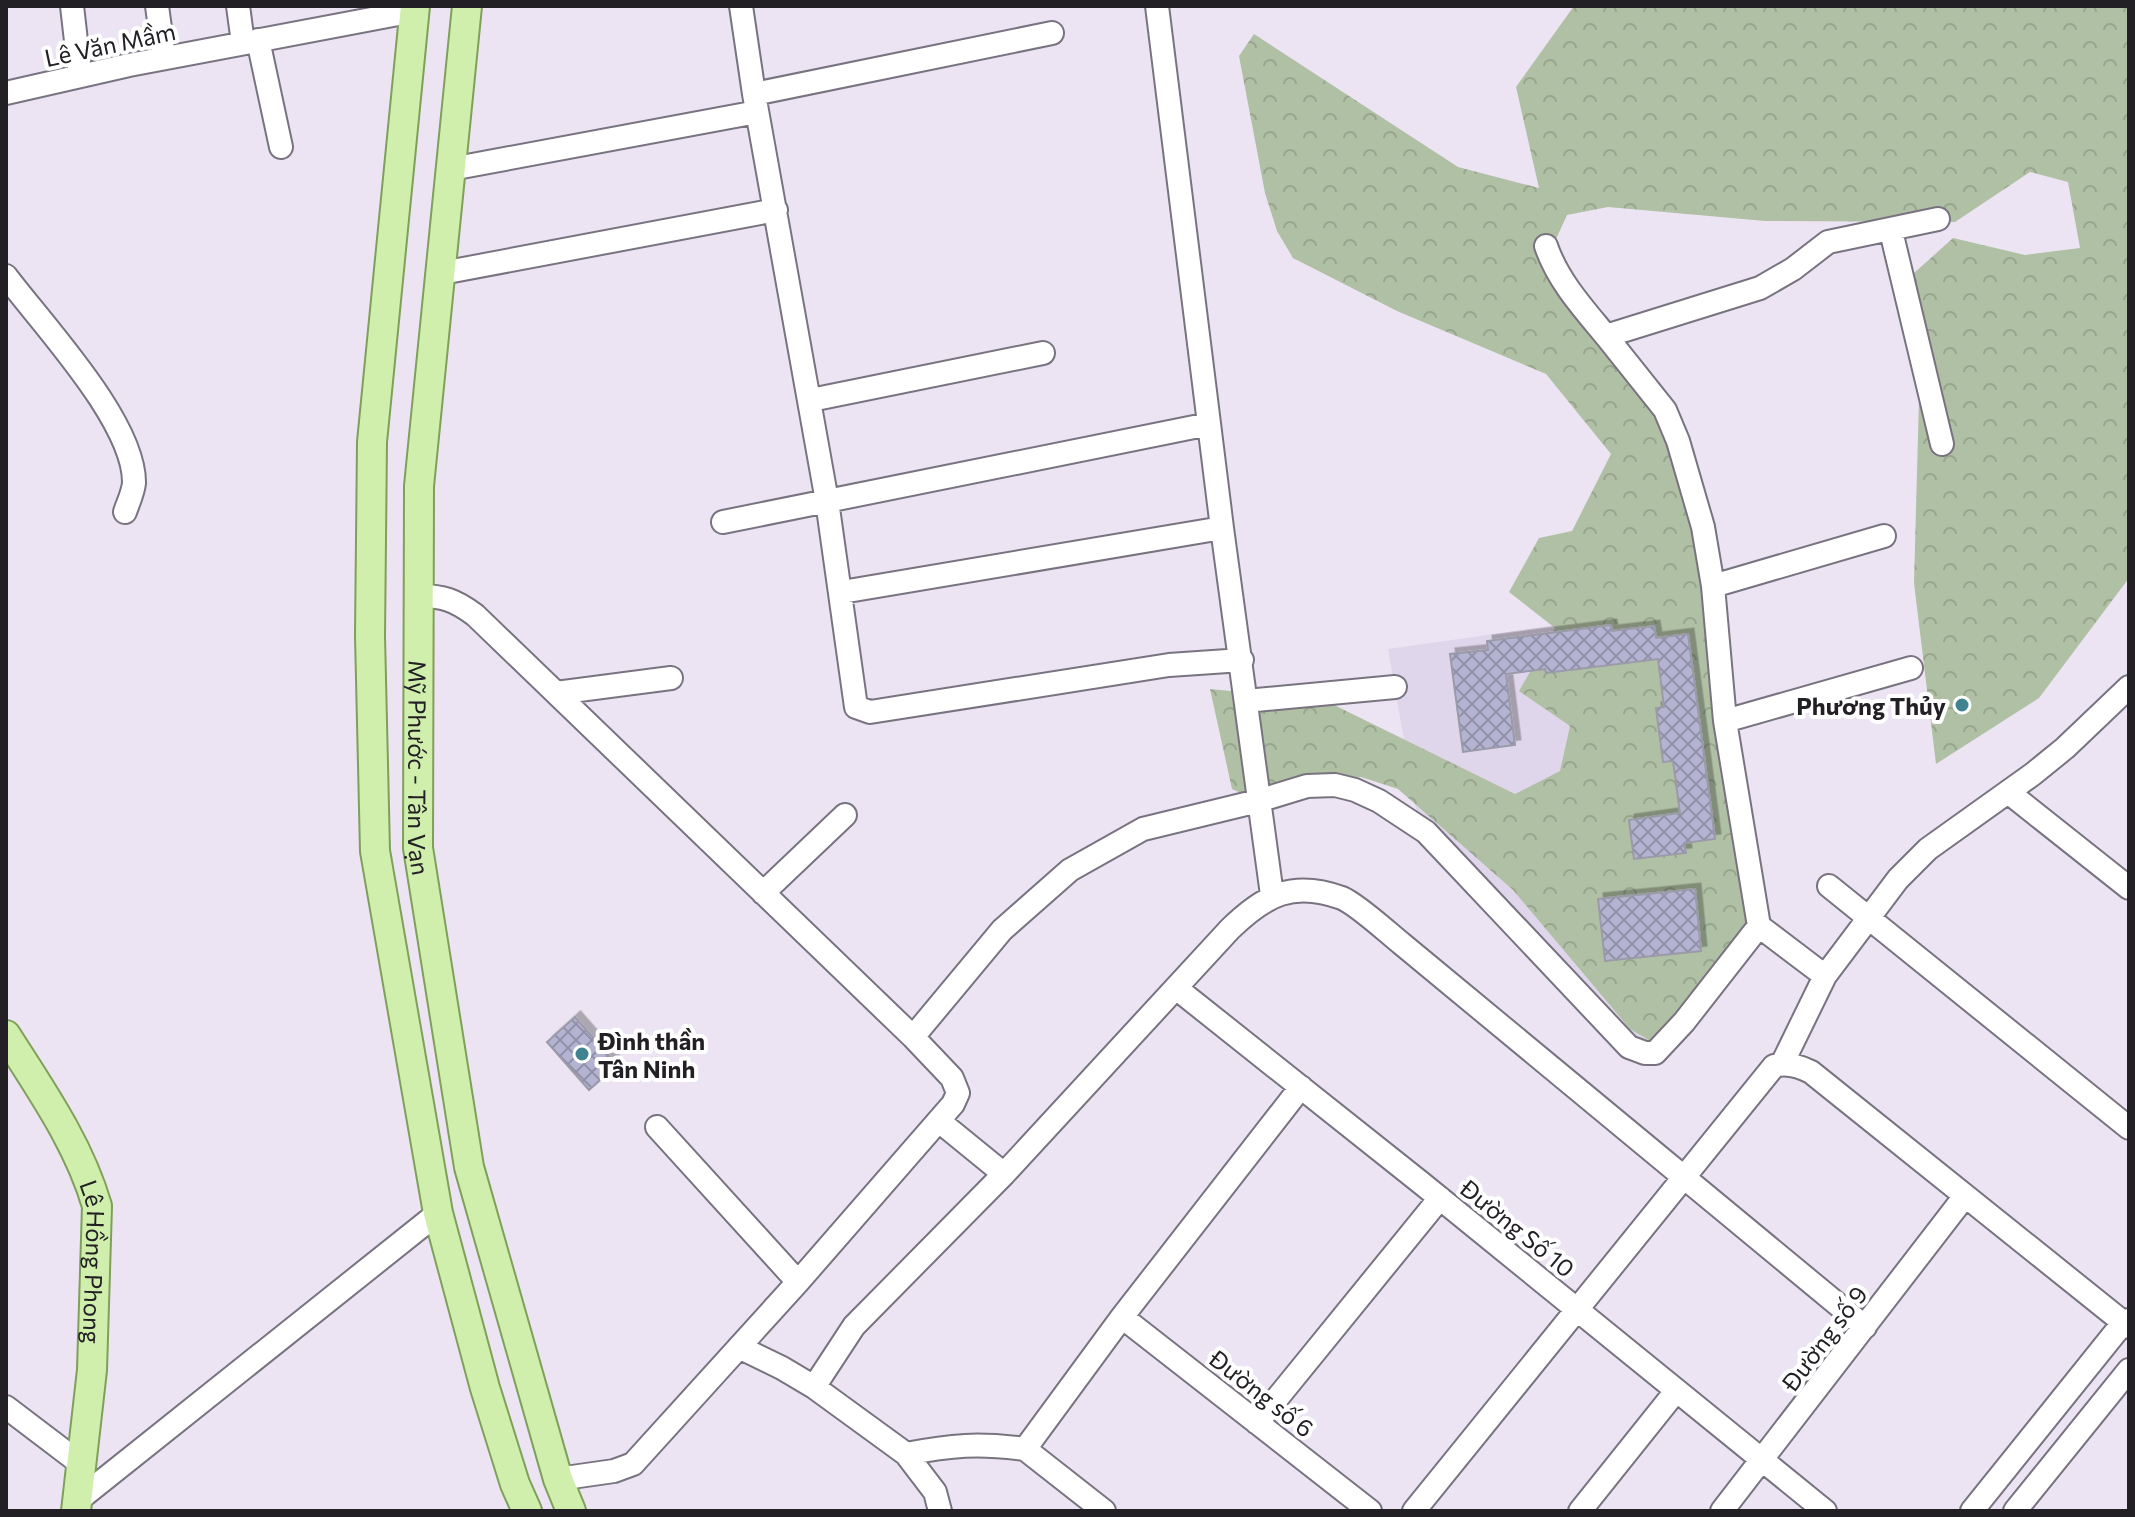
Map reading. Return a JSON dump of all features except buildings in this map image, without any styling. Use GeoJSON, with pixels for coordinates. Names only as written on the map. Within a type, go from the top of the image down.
{"type":"FeatureCollection","features":[{"type":"Feature","properties":{"kind":"main road","name":"Mỹ Phước - Tân Vạn"},"geometry":{"type":"LineString","coordinates":[[467,6],[419,486],[418,848],[469,1167],[558,1479],[571,1511]]}},
{"type":"Feature","properties":{"kind":"main road","name":"Mỹ Phước - Tân Vạn"},"geometry":{"type":"LineString","coordinates":[[415,8],[372,442],[370,636],[375,851],[438,1213],[485,1388],[515,1484],[527,1511]]}},
{"type":"Feature","properties":{"kind":"main road","name":"Lê Hồng Phong"},"geometry":{"type":"LineString","coordinates":[[9,1048],[69,1137],[90,1182],[97,1206],[92,1370],[76,1506]]}},
{"type":"Feature","properties":{"kind":"street"},"geometry":{"type":"LineString","coordinates":[[72,6],[80,76]]}},
{"type":"Feature","properties":{"kind":"street"},"geometry":{"type":"LineString","coordinates":[[157,6],[164,58]]}},
{"type":"Feature","properties":{"kind":"street"},"geometry":{"type":"LineString","coordinates":[[238,6],[281,147]]}},
{"type":"Feature","properties":{"kind":"street"},"geometry":{"type":"LineString","coordinates":[[741,6],[811,400],[842,592],[856,707],[870,712],[1169,665],[1242,660]]}},
{"type":"Feature","properties":{"kind":"street","name":"Lê Văn Mầm"},"geometry":{"type":"LineString","coordinates":[[6,93],[415,8]]}},
{"type":"Feature","properties":{"kind":"street"},"geometry":{"type":"LineString","coordinates":[[1158,14],[1222,528],[1272,895]]}},
{"type":"Feature","properties":{"kind":"street"},"geometry":{"type":"LineString","coordinates":[[451,169],[756,103],[1052,33]]}},
{"type":"Feature","properties":{"kind":"street"},"geometry":{"type":"LineString","coordinates":[[442,273],[776,210]]}},
{"type":"Feature","properties":{"kind":"street"},"geometry":{"type":"LineString","coordinates":[[1606,336],[1760,288],[1793,269],[1828,242],[1938,219]]}},
{"type":"Feature","properties":{"kind":"street"},"geometry":{"type":"LineString","coordinates":[[1891,231],[1942,444]]}},
{"type":"Feature","properties":{"kind":"street"},"geometry":{"type":"LineString","coordinates":[[1546,246],[1553,265],[1574,298],[1665,410],[1678,441],[1703,527],[1713,586],[1725,721],[1759,926],[1825,976]]}},
{"type":"Feature","properties":{"kind":"street"},"geometry":{"type":"LineString","coordinates":[[6,276],[90,381],[128,452],[134,486],[125,512]]}},
{"type":"Feature","properties":{"kind":"street"},"geometry":{"type":"LineString","coordinates":[[811,400],[1043,353]]}},
{"type":"Feature","properties":{"kind":"street"},"geometry":{"type":"LineString","coordinates":[[723,522],[1209,424]]}},
{"type":"Feature","properties":{"kind":"street"},"geometry":{"type":"LineString","coordinates":[[842,592],[1222,528]]}},
{"type":"Feature","properties":{"kind":"street"},"geometry":{"type":"LineString","coordinates":[[1713,586],[1884,536]]}},
{"type":"Feature","properties":{"kind":"street"},"geometry":{"type":"LineString","coordinates":[[419,596],[443,596],[458,602],[913,1037],[952,1078],[958,1093],[939,1121],[798,1282],[633,1464],[614,1471],[558,1479]]}},
{"type":"Feature","properties":{"kind":"street"},"geometry":{"type":"LineString","coordinates":[[1725,721],[1911,668]]}},
{"type":"Feature","properties":{"kind":"street"},"geometry":{"type":"LineString","coordinates":[[556,693],[671,678]]}},
{"type":"Feature","properties":{"kind":"street"},"geometry":{"type":"LineString","coordinates":[[1246,701],[1395,687]]}},
{"type":"Feature","properties":{"kind":"street"},"geometry":{"type":"LineString","coordinates":[[1782,1064],[1825,976],[1898,879],[1928,849],[2065,748],[2129,687]]}},
{"type":"Feature","properties":{"kind":"street"},"geometry":{"type":"LineString","coordinates":[[913,1037],[1002,930],[1070,870],[1143,829],[1307,786],[1335,785],[1355,790],[1379,801],[1426,832],[1629,1047],[1645,1053],[1655,1053],[1684,1022],[1759,926]]}},
{"type":"Feature","properties":{"kind":"street"},"geometry":{"type":"LineString","coordinates":[[2008,792],[2129,888]]}},
{"type":"Feature","properties":{"kind":"street"},"geometry":{"type":"LineString","coordinates":[[763,893],[845,815]]}},
{"type":"Feature","properties":{"kind":"street"},"geometry":{"type":"LineString","coordinates":[[1829,886],[2129,1128]]}},
{"type":"Feature","properties":{"kind":"street"},"geometry":{"type":"LineString","coordinates":[[814,1387],[854,1326],[1004,1174],[1245,914],[1272,895],[1301,889],[1344,899],[1415,954],[1865,1327]]}},
{"type":"Feature","properties":{"kind":"street","name":"Đường Số 10"},"geometry":{"type":"LineString","coordinates":[[1176,988],[1825,1511]]}},
{"type":"Feature","properties":{"kind":"street"},"geometry":{"type":"LineString","coordinates":[[1414,1511],[1768,1072],[1782,1064],[1799,1066],[1811,1072],[2127,1323],[1972,1511]]}},
{"type":"Feature","properties":{"kind":"street"},"geometry":{"type":"LineString","coordinates":[[1025,1449],[1122,1317],[1301,1087]]}},
{"type":"Feature","properties":{"kind":"street"},"geometry":{"type":"LineString","coordinates":[[939,1121],[1004,1174]]}},
{"type":"Feature","properties":{"kind":"street"},"geometry":{"type":"LineString","coordinates":[[657,1127],[798,1282]]}},
{"type":"Feature","properties":{"kind":"street","name":"Đường số 9"},"geometry":{"type":"LineString","coordinates":[[1722,1511],[1965,1196]]}},
{"type":"Feature","properties":{"kind":"street"},"geometry":{"type":"LineString","coordinates":[[1257,1423],[1440,1198]]}},
{"type":"Feature","properties":{"kind":"street"},"geometry":{"type":"LineString","coordinates":[[76,1506],[438,1213]]}},
{"type":"Feature","properties":{"kind":"street","name":"Đường số 6"},"geometry":{"type":"LineString","coordinates":[[1122,1317],[1370,1511]]}},
{"type":"Feature","properties":{"kind":"street"},"geometry":{"type":"LineString","coordinates":[[739,1347],[814,1387],[906,1454],[935,1492],[940,1511]]}},
{"type":"Feature","properties":{"kind":"street"},"geometry":{"type":"LineString","coordinates":[[2015,1511],[2129,1370]]}},
{"type":"Feature","properties":{"kind":"street"},"geometry":{"type":"LineString","coordinates":[[1580,1511],[1676,1391]]}},
{"type":"Feature","properties":{"kind":"street"},"geometry":{"type":"LineString","coordinates":[[6,1407],[81,1464]]}},
{"type":"Feature","properties":{"kind":"street"},"geometry":{"type":"LineString","coordinates":[[906,1454],[956,1445],[990,1444],[1025,1449],[1104,1511]]}},
{"type":"Feature","properties":{"kind":"shaded area"},"geometry":{"type":"Polygon","coordinates":[[[1699,605],[1652,1046],[1640,1045],[1417,814],[1388,649],[1699,605]]]}},
{"type":"Feature","properties":{"kind":"green space"},"geometry":{"type":"Polygon","coordinates":[[[1574,6],[2129,6],[2129,578],[2039,698],[1936,764],[1914,583],[1919,399],[1903,283],[1953,238],[2025,255],[2080,248],[2068,182],[2030,172],[1955,222],[1765,221],[1608,207],[1567,215],[1546,261],[1587,331],[1672,419],[1691,501],[1759,926],[1666,1050],[1630,1029],[1513,890],[1398,789],[1361,777],[1258,801],[1232,789],[1210,689],[1324,700],[1515,794],[1560,771],[1570,726],[1519,691],[1555,628],[1509,592],[1539,538],[1572,531],[1611,454],[1546,374],[1397,311],[1293,258],[1277,231],[1265,193],[1239,56],[1254,34],[1458,167],[1539,188],[1516,87],[1574,6]]]}},
{"type":"Feature","properties":{"kind":"place","name":"Phương Thủy"},"geometry":{"type":"Point","coordinates":[1962,705]}},
{"type":"Feature","properties":{"kind":"place","name":"Đình thần Tân Ninh"},"geometry":{"type":"Point","coordinates":[582,1054]}}]}
